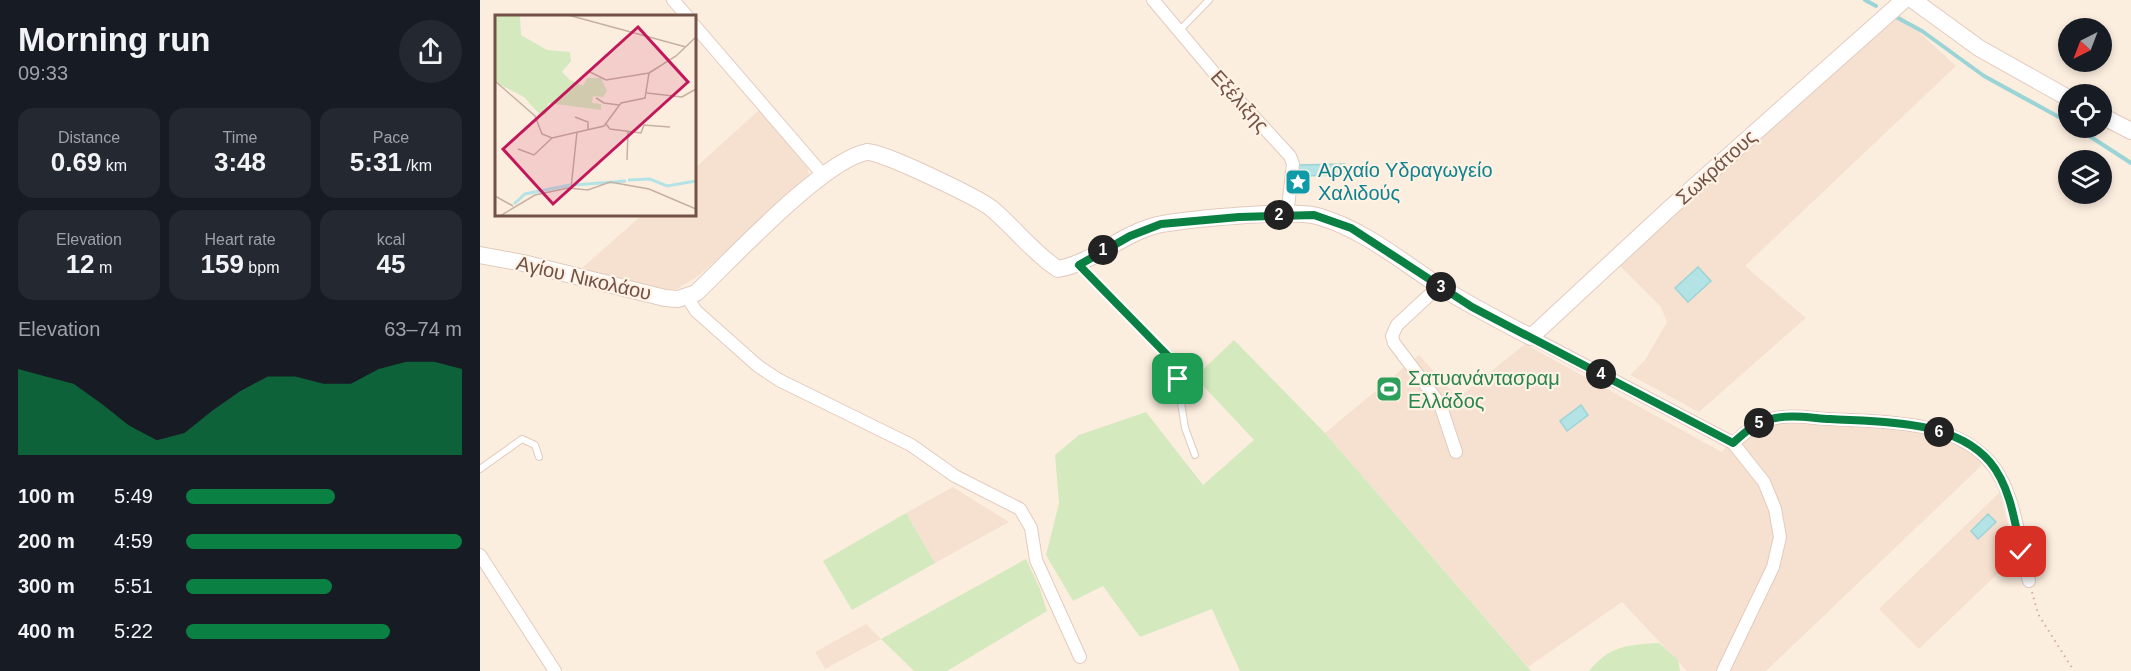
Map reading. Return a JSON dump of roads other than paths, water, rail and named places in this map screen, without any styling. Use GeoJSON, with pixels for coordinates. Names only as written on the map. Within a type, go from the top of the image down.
{"type":"FeatureCollection","features":[{"type":"Feature","properties":{"kind":"street"},"geometry":{"type":"LineString","coordinates":[[673,0],[686,15]]}},
{"type":"Feature","properties":{"kind":"street","name":"Εξέλιξης"},"geometry":{"type":"LineString","coordinates":[[1153,0],[1221,81],[1290,156],[1293,164],[1287,215]]}},
{"type":"Feature","properties":{"kind":"street","name":"Σωκράτους"},"geometry":{"type":"LineString","coordinates":[[1531,337],[1669,209],[1904,0]]}},
{"type":"Feature","properties":{"kind":"street"},"geometry":{"type":"LineString","coordinates":[[1913,0],[1979,48],[2058,92]]}},
{"type":"Feature","properties":{"kind":"street"},"geometry":{"type":"LineString","coordinates":[[696,27],[824,176]]}},
{"type":"Feature","properties":{"kind":"street"},"geometry":{"type":"LineString","coordinates":[[2112,121],[2131,131]]}},
{"type":"Feature","properties":{"kind":"street"},"geometry":{"type":"LineString","coordinates":[[1080,657],[1036,560],[1031,528],[1020,509],[955,476],[911,445],[778,380],[758,366],[696,311],[687,297],[696,293],[790,203],[824,176],[868,152],[891,158],[990,207],[1040,258],[1058,269],[1079,265],[1130,236],[1161,224],[1314,215],[1351,228],[1472,307],[1733,443],[1764,482],[1775,509],[1780,537],[1773,567],[1723,671]]}},
{"type":"Feature","properties":{"kind":"street","name":"Αγίου Νικολάου"},"geometry":{"type":"LineString","coordinates":[[480,255],[523,263],[665,298],[687,297]]}},
{"type":"Feature","properties":{"kind":"street"},"geometry":{"type":"LineString","coordinates":[[1439,286],[1397,325],[1392,336],[1394,344],[1440,404],[1456,452]]}},
{"type":"Feature","properties":{"kind":"street"},"geometry":{"type":"LineString","coordinates":[[1733,443],[1759,423],[1788,417],[1903,424],[1956,438],[1975,449],[1990,462],[2000,479],[2014,519],[2029,581]]}},
{"type":"Feature","properties":{"kind":"street"},"geometry":{"type":"LineString","coordinates":[[480,555],[555,671]]}},
{"type":"Feature","properties":{"kind":"lane"},"geometry":{"type":"LineString","coordinates":[[1179,31],[1209,0]]}},
{"type":"Feature","properties":{"kind":"lane"},"geometry":{"type":"LineString","coordinates":[[1079,265],[1174,365],[1185,428],[1195,455]]}},
{"type":"Feature","properties":{"kind":"lane"},"geometry":{"type":"LineString","coordinates":[[480,469],[522,439],[535,445],[539,457]]}},
{"type":"Feature","properties":{"kind":"water"},"geometry":{"type":"Polygon","coordinates":[[[1345,164],[1345,175],[1298,176],[1298,165],[1345,164]]]}},
{"type":"Feature","properties":{"kind":"water"},"geometry":{"type":"Polygon","coordinates":[[[1698,267],[1711,281],[1688,302],[1675,288],[1698,267]]]}},
{"type":"Feature","properties":{"kind":"water"},"geometry":{"type":"Polygon","coordinates":[[[1581,405],[1588,415],[1567,431],[1560,421],[1581,405]]]}},
{"type":"Feature","properties":{"kind":"water"},"geometry":{"type":"Polygon","coordinates":[[[1988,514],[1996,522],[1978,539],[1971,531],[1988,514]]]}},
{"type":"Feature","properties":{"kind":"waterway"},"geometry":{"type":"LineString","coordinates":[[1865,0],[1876,6]]}},
{"type":"Feature","properties":{"kind":"waterway"},"geometry":{"type":"LineString","coordinates":[[1896,17],[1922,31],[1984,76],[2058,117]]}},
{"type":"Feature","properties":{"kind":"waterway"},"geometry":{"type":"LineString","coordinates":[[2092,138],[2131,163]]}},
{"type":"Feature","properties":{"kind":"place","name":"Αρχαίο Υδραγωγείο Χαλιδούς"},"geometry":{"type":"Point","coordinates":[1298,182]}},
{"type":"Feature","properties":{"kind":"place","name":"Σατυανάντασραμ Ελλάδος"},"geometry":{"type":"Point","coordinates":[1389,389]}}]}
